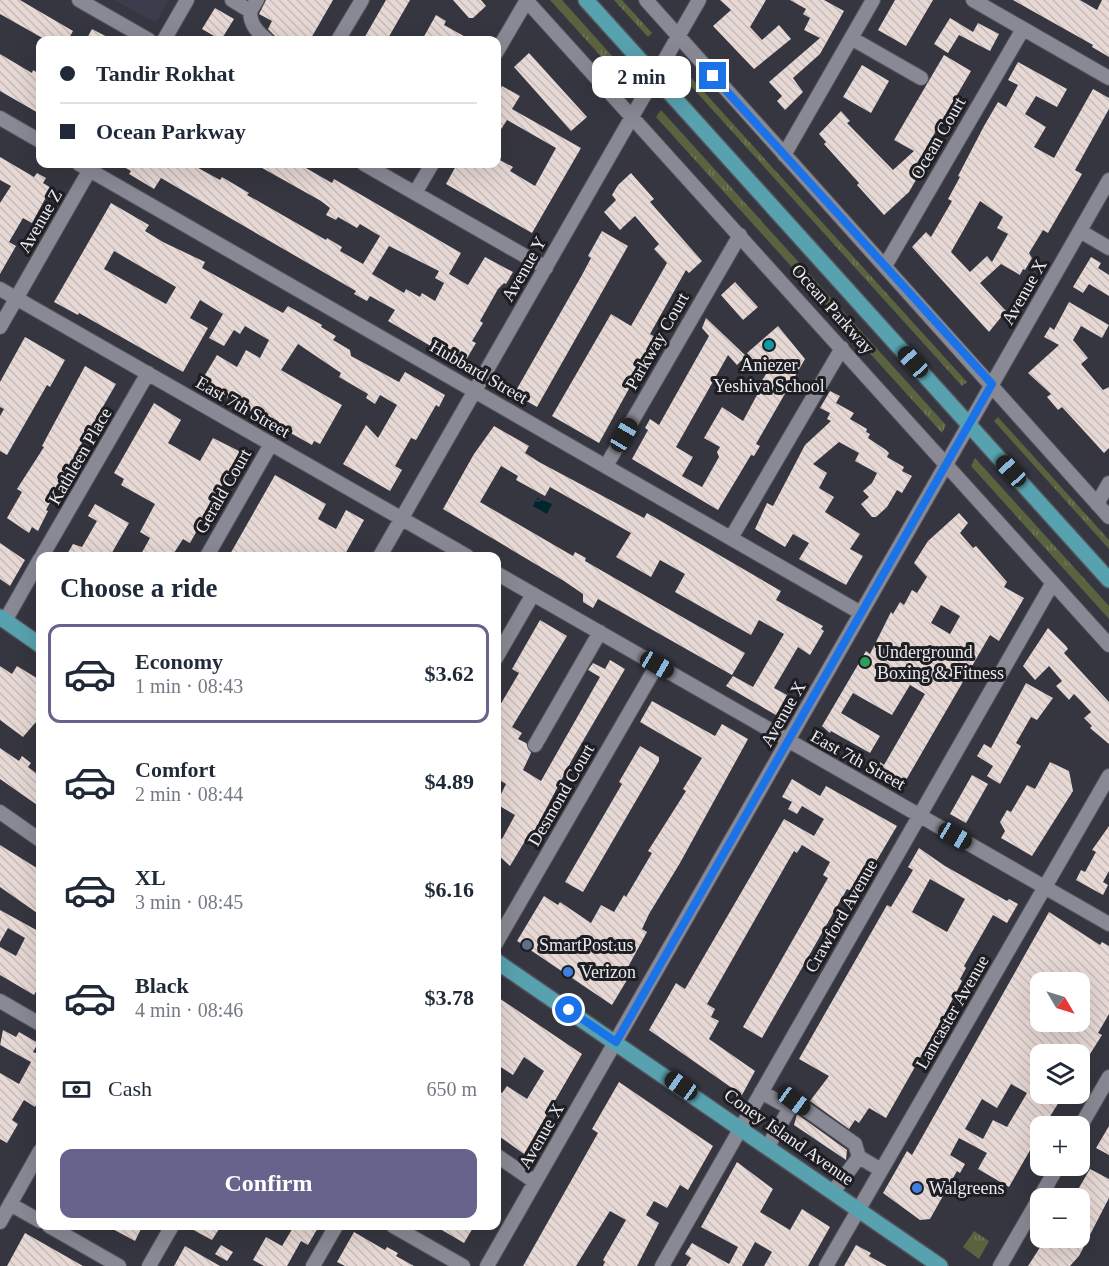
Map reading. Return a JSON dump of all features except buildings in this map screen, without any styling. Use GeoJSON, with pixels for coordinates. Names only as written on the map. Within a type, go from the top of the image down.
{"type":"FeatureCollection","features":[{"type":"Feature","properties":{"kind":"main road","name":"Ocean Parkway"},"geometry":{"type":"LineString","coordinates":[[586,0],[1109,580]]}},
{"type":"Feature","properties":{"kind":"main road"},"geometry":{"type":"LineString","coordinates":[[2,619],[36,642]]}},
{"type":"Feature","properties":{"kind":"main road","name":"Coney Island Avenue"},"geometry":{"type":"LineString","coordinates":[[501,963],[940,1266]]}},
{"type":"Feature","properties":{"kind":"street"},"geometry":{"type":"LineString","coordinates":[[79,0],[142,36]]}},
{"type":"Feature","properties":{"kind":"street"},"geometry":{"type":"LineString","coordinates":[[166,36],[187,0]]}},
{"type":"Feature","properties":{"kind":"street"},"geometry":{"type":"LineString","coordinates":[[232,0],[254,5],[250,19],[263,36]]}},
{"type":"Feature","properties":{"kind":"street"},"geometry":{"type":"LineString","coordinates":[[340,36],[362,0]]}},
{"type":"Feature","properties":{"kind":"street"},"geometry":{"type":"LineString","coordinates":[[501,44],[526,0]]}},
{"type":"Feature","properties":{"kind":"street","name":"Ocean Parkway"},"geometry":{"type":"LineString","coordinates":[[526,0],[740,234],[1109,645]]}},
{"type":"Feature","properties":{"kind":"street"},"geometry":{"type":"LineString","coordinates":[[646,0],[1109,516]]}},
{"type":"Feature","properties":{"kind":"street","name":"Avenue Y"},"geometry":{"type":"LineString","coordinates":[[383,552],[699,0]]}},
{"type":"Feature","properties":{"kind":"street"},"geometry":{"type":"LineString","coordinates":[[784,155],[873,0]]}},
{"type":"Feature","properties":{"kind":"street"},"geometry":{"type":"LineString","coordinates":[[973,0],[1109,78]]}},
{"type":"Feature","properties":{"kind":"street","name":"Ocean Court"},"geometry":{"type":"LineString","coordinates":[[885,266],[1023,29]]}},
{"type":"Feature","properties":{"kind":"street"},"geometry":{"type":"LineString","coordinates":[[851,38],[921,78]]}},
{"type":"Feature","properties":{"kind":"street"},"geometry":{"type":"LineString","coordinates":[[0,118],[36,139]]}},
{"type":"Feature","properties":{"kind":"street","name":"Avenue Z"},"geometry":{"type":"LineString","coordinates":[[0,327],[86,168]]}},
{"type":"Feature","properties":{"kind":"street","name":"Hubbard Street"},"geometry":{"type":"LineString","coordinates":[[90,168],[861,613]]}},
{"type":"Feature","properties":{"kind":"street"},"geometry":{"type":"LineString","coordinates":[[373,168],[546,268]]}},
{"type":"Feature","properties":{"kind":"street"},"geometry":{"type":"LineString","coordinates":[[415,193],[430,168]]}},
{"type":"Feature","properties":{"kind":"street","name":"Avenue X"},"geometry":{"type":"LineString","coordinates":[[488,1266],[1109,180]]}},
{"type":"Feature","properties":{"kind":"street"},"geometry":{"type":"LineString","coordinates":[[1080,231],[1109,248]]}},
{"type":"Feature","properties":{"kind":"street","name":"Parkway Court"},"geometry":{"type":"LineString","coordinates":[[606,466],[740,234]]}},
{"type":"Feature","properties":{"kind":"street","name":"East 7th Street"},"geometry":{"type":"LineString","coordinates":[[0,289],[460,552]]}},
{"type":"Feature","properties":{"kind":"street"},"geometry":{"type":"LineString","coordinates":[[731,538],[842,348]]}},
{"type":"Feature","properties":{"kind":"street","name":"Kathleen Place"},"geometry":{"type":"LineString","coordinates":[[44,552],[148,373]]}},
{"type":"Feature","properties":{"kind":"street","name":"Gerald Court"},"geometry":{"type":"LineString","coordinates":[[209,552],[271,444]]}},
{"type":"Feature","properties":{"kind":"street"},"geometry":{"type":"LineString","coordinates":[[1097,504],[1109,483]]}},
{"type":"Feature","properties":{"kind":"street","name":"Kathleen Place"},"geometry":{"type":"LineString","coordinates":[[2,619],[36,566]]}},
{"type":"Feature","properties":{"kind":"street","name":"East 7th Street"},"geometry":{"type":"LineString","coordinates":[[501,576],[1109,924]]}},
{"type":"Feature","properties":{"kind":"street","name":"Crawford Avenue"},"geometry":{"type":"LineString","coordinates":[[662,1266],[1052,584]]}},
{"type":"Feature","properties":{"kind":"street"},"geometry":{"type":"LineString","coordinates":[[501,649],[533,594]]}},
{"type":"Feature","properties":{"kind":"street"},"geometry":{"type":"LineString","coordinates":[[535,746],[600,632]]}},
{"type":"Feature","properties":{"kind":"street","name":"Desmond Court"},"geometry":{"type":"LineString","coordinates":[[501,934],[657,665]]}},
{"type":"Feature","properties":{"kind":"street","name":"Lancaster Avenue"},"geometry":{"type":"LineString","coordinates":[[826,1266],[1109,776]]}},
{"type":"Feature","properties":{"kind":"street"},"geometry":{"type":"LineString","coordinates":[[0,812],[36,837]]}},
{"type":"Feature","properties":{"kind":"street"},"geometry":{"type":"LineString","coordinates":[[0,1001],[36,1022]]}},
{"type":"Feature","properties":{"kind":"street"},"geometry":{"type":"LineString","coordinates":[[1086,1116],[1109,1077]]}},
{"type":"Feature","properties":{"kind":"street"},"geometry":{"type":"LineString","coordinates":[[761,1092],[781,1104],[794,1101],[855,1144],[859,1157],[881,1170]]}},
{"type":"Feature","properties":{"kind":"street"},"geometry":{"type":"LineString","coordinates":[[768,1146],[794,1101]]}},
{"type":"Feature","properties":{"kind":"street"},"geometry":{"type":"LineString","coordinates":[[833,1192],[859,1157]]}},
{"type":"Feature","properties":{"kind":"street"},"geometry":{"type":"LineString","coordinates":[[0,1222],[36,1158]]}},
{"type":"Feature","properties":{"kind":"street"},"geometry":{"type":"LineString","coordinates":[[501,1158],[536,1182]]}},
{"type":"Feature","properties":{"kind":"street"},"geometry":{"type":"LineString","coordinates":[[1000,1266],[1052,1176]]}},
{"type":"Feature","properties":{"kind":"street"},"geometry":{"type":"LineString","coordinates":[[10,1204],[36,1219]]}},
{"type":"Feature","properties":{"kind":"street"},"geometry":{"type":"LineString","coordinates":[[56,1230],[119,1266]]}},
{"type":"Feature","properties":{"kind":"street"},"geometry":{"type":"LineString","coordinates":[[149,1266],[170,1230]]}},
{"type":"Feature","properties":{"kind":"street"},"geometry":{"type":"LineString","coordinates":[[313,1266],[334,1230]]}},
{"type":"Feature","properties":{"kind":"street"},"geometry":{"type":"LineString","coordinates":[[400,1230],[463,1266]]}},
{"type":"Feature","properties":{"kind":"shaded area"},"geometry":{"type":"Polygon","coordinates":[[[114,0],[169,0],[156,23],[114,0]]]}},
{"type":"Feature","properties":{"kind":"green space"},"geometry":{"type":"Polygon","coordinates":[[[550,0],[562,0],[632,78],[626,84],[550,0]]]}},
{"type":"Feature","properties":{"kind":"green space"},"geometry":{"type":"Polygon","coordinates":[[[614,0],[622,0],[652,33],[648,37],[614,0]]]}},
{"type":"Feature","properties":{"kind":"green space"},"geometry":{"type":"Polygon","coordinates":[[[685,71],[967,382],[962,386],[681,75],[685,71]]]}},
{"type":"Feature","properties":{"kind":"green space"},"geometry":{"type":"Polygon","coordinates":[[[661,110],[946,425],[942,433],[656,117],[661,110]]]}},
{"type":"Feature","properties":{"kind":"green space"},"geometry":{"type":"Polygon","coordinates":[[[998,417],[1109,540],[1109,549],[994,421],[998,417]]]}},
{"type":"Feature","properties":{"kind":"green space"},"geometry":{"type":"Polygon","coordinates":[[[975,458],[1109,606],[1109,619],[971,466],[975,458]]]}},
{"type":"Feature","properties":{"kind":"green space"},"geometry":{"type":"Polygon","coordinates":[[[974,1231],[989,1241],[979,1259],[963,1247],[974,1231]]]}},
{"type":"Feature","properties":{"kind":"water"},"geometry":{"type":"Polygon","coordinates":[[[537,498],[552,504],[547,514],[533,506],[537,498]]]}},
{"type":"Feature","properties":{"kind":"place","name":"Aniezer Yeshiva School"},"geometry":{"type":"Point","coordinates":[769,345]}},
{"type":"Feature","properties":{"kind":"place","name":"Underground Boxing & Fitness"},"geometry":{"type":"Point","coordinates":[865,662]}},
{"type":"Feature","properties":{"kind":"place","name":"SmartPost.us"},"geometry":{"type":"Point","coordinates":[527,945]}},
{"type":"Feature","properties":{"kind":"place","name":"Verizon"},"geometry":{"type":"Point","coordinates":[568,972]}},
{"type":"Feature","properties":{"kind":"place","name":"Walgreens"},"geometry":{"type":"Point","coordinates":[917,1188]}},
{"type":"Feature","properties":{"kind":"route"},"geometry":{"type":"LineString","coordinates":[[569,1010],[616,1042],[992,384],[713,76]]}}]}
